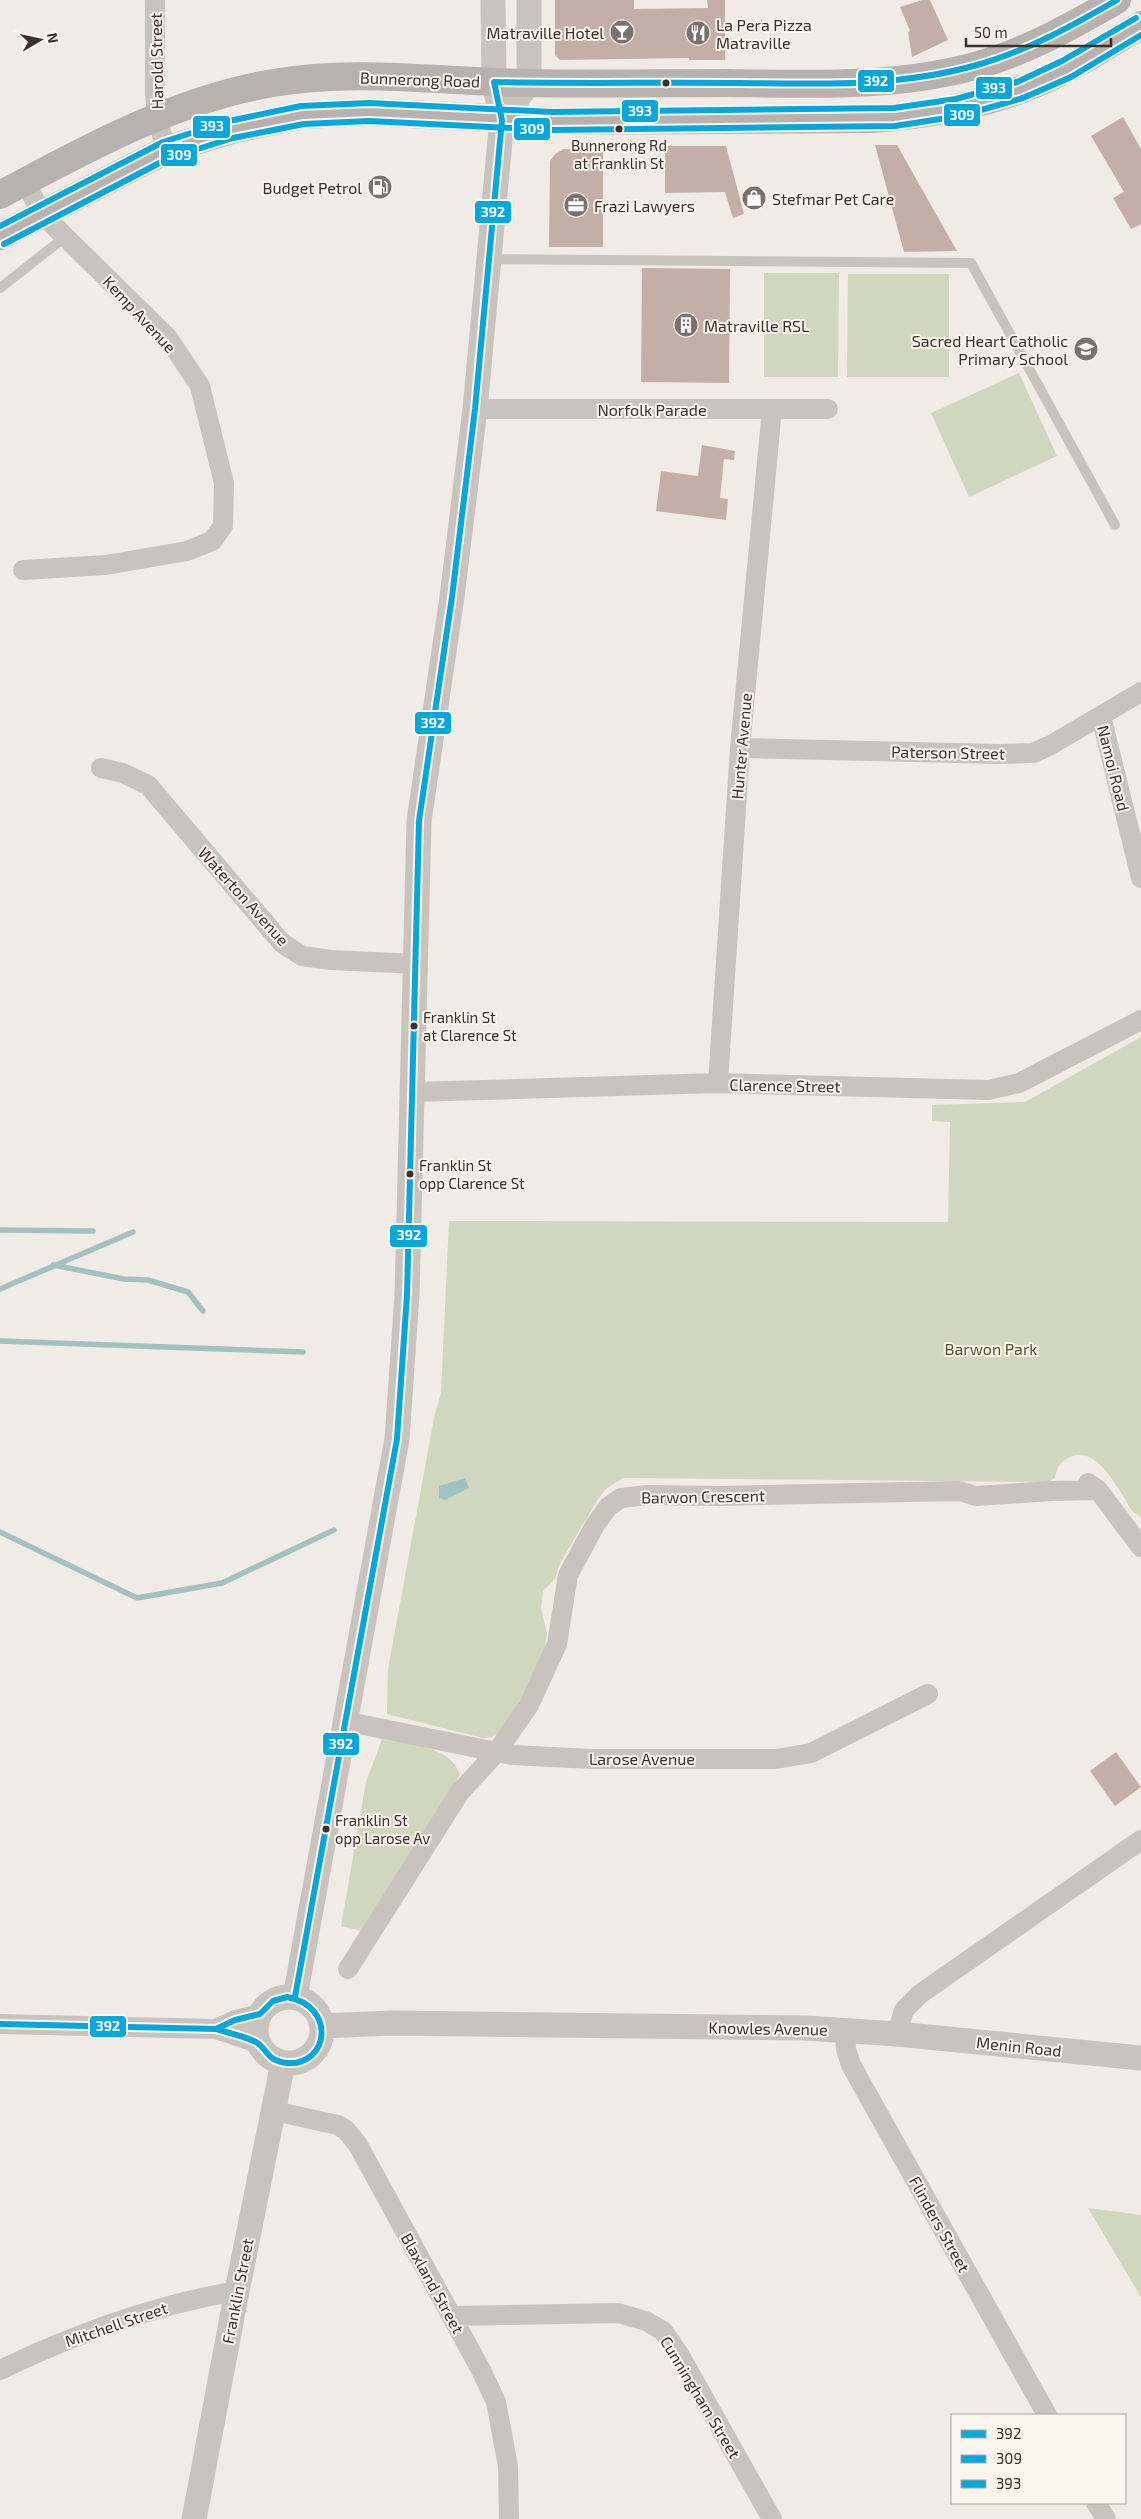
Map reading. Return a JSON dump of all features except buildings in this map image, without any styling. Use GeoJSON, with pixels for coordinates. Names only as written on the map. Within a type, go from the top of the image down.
{"type":"FeatureCollection","features":[{"type":"Feature","properties":{"kind":"main road","name":"Bunnerong Road"},"geometry":{"type":"LineString","coordinates":[[0,195],[157,117],[218,94],[274,82],[316,77],[360,76],[529,83],[852,84],[916,79],[969,68],[1011,54],[1047,39],[1117,0]]}},
{"type":"Feature","properties":{"kind":"main road"},"geometry":{"type":"LineString","coordinates":[[0,236],[166,150],[231,130],[278,119],[321,113],[369,112],[502,120],[873,120],[910,116],[963,106],[1016,92],[1083,60],[1141,25]]}},
{"type":"Feature","properties":{"kind":"street","name":"Harold Street"},"geometry":{"type":"LineString","coordinates":[[154,0],[155,94],[157,117],[166,150]]}},
{"type":"Feature","properties":{"kind":"street"},"geometry":{"type":"LineString","coordinates":[[295,1997],[397,1439],[406,1295],[419,821],[452,597],[475,408],[502,120],[494,82],[494,0]]}},
{"type":"Feature","properties":{"kind":"street"},"geometry":{"type":"LineString","coordinates":[[502,120],[529,83],[529,0]]}},
{"type":"Feature","properties":{"kind":"street","name":"Kemp Avenue"},"geometry":{"type":"LineString","coordinates":[[23,570],[106,565],[187,551],[212,541],[228,528],[224,483],[200,386],[168,338],[42,214],[25,182]]}},
{"type":"Feature","properties":{"kind":"street","name":"Norfolk Parade"},"geometry":{"type":"LineString","coordinates":[[475,408],[828,409]]}},
{"type":"Feature","properties":{"kind":"street","name":"Hunter Avenue"},"geometry":{"type":"LineString","coordinates":[[718,1083],[740,748],[772,409]]}},
{"type":"Feature","properties":{"kind":"street","name":"Paterson Street"},"geometry":{"type":"LineString","coordinates":[[740,748],[999,754],[1033,752],[1051,745],[1141,692]]}},
{"type":"Feature","properties":{"kind":"street","name":"Namoi Road"},"geometry":{"type":"LineString","coordinates":[[1101,716],[1141,878]]}},
{"type":"Feature","properties":{"kind":"street","name":"Waterton Avenue"},"geometry":{"type":"LineString","coordinates":[[101,768],[123,773],[148,785],[282,943],[302,956],[331,960],[416,964]]}},
{"type":"Feature","properties":{"kind":"street","name":"Clarence Street"},"geometry":{"type":"LineString","coordinates":[[413,1092],[718,1083],[988,1090],[1019,1084],[1141,1020]]}},
{"type":"Feature","properties":{"kind":"street","name":"Barwon Crescent"},"geometry":{"type":"LineString","coordinates":[[348,1969],[460,1792],[496,1752],[530,1704],[558,1644],[568,1575],[595,1525],[608,1507],[621,1498],[647,1495],[959,1491],[976,1496],[1090,1485],[1140,1543]]}},
{"type":"Feature","properties":{"kind":"street","name":"Larose Avenue"},"geometry":{"type":"LineString","coordinates":[[344,1721],[496,1752],[582,1758],[776,1759],[811,1753],[928,1694]]}},
{"type":"Feature","properties":{"kind":"street"},"geometry":{"type":"LineString","coordinates":[[897,2034],[904,2010],[920,1994],[1141,1840]]}},
{"type":"Feature","properties":{"kind":"street"},"geometry":{"type":"LineString","coordinates":[[295,1997],[310,2004],[316,2010],[322,2026],[319,2047],[312,2055],[294,2064],[283,2063],[270,2058],[258,2043],[256,2032],[260,2014],[266,2006],[275,2000],[295,1997]]}},
{"type":"Feature","properties":{"kind":"street"},"geometry":{"type":"LineString","coordinates":[[216,2029],[234,2020],[260,2014]]}},
{"type":"Feature","properties":{"kind":"street","name":"Knowles Avenue"},"geometry":{"type":"LineString","coordinates":[[322,2026],[392,2023],[845,2030],[897,2034]]}},
{"type":"Feature","properties":{"kind":"street"},"geometry":{"type":"LineString","coordinates":[[0,2024],[216,2029],[237,2038],[258,2043]]}},
{"type":"Feature","properties":{"kind":"street","name":"Flinders Street"},"geometry":{"type":"LineString","coordinates":[[845,2030],[846,2049],[851,2065],[1046,2414]]}},
{"type":"Feature","properties":{"kind":"street","name":"Menin Road"},"geometry":{"type":"LineString","coordinates":[[897,2034],[1141,2058]]}},
{"type":"Feature","properties":{"kind":"street","name":"Franklin Street"},"geometry":{"type":"LineString","coordinates":[[194,2519],[283,2063]]}},
{"type":"Feature","properties":{"kind":"street","name":"Blaxland Street"},"geometry":{"type":"LineString","coordinates":[[274,2111],[323,2121],[346,2130],[358,2145],[496,2402],[508,2466],[509,2519]]}},
{"type":"Feature","properties":{"kind":"street","name":"Mitchell Street"},"geometry":{"type":"LineString","coordinates":[[0,2370],[113,2323],[185,2301],[237,2291]]}},
{"type":"Feature","properties":{"kind":"street","name":"Cunningham Street"},"geometry":{"type":"LineString","coordinates":[[451,2316],[618,2312],[646,2320],[663,2331],[679,2354],[772,2519]]}},
{"type":"Feature","properties":{"kind":"street"},"geometry":{"type":"LineString","coordinates":[[1097,2504],[1106,2519]]}},
{"type":"Feature","properties":{"kind":"lane"},"geometry":{"type":"LineString","coordinates":[[0,288],[64,237]]}},
{"type":"Feature","properties":{"kind":"lane"},"geometry":{"type":"LineString","coordinates":[[488,258],[971,263],[1115,524]]}},
{"type":"Feature","properties":{"kind":"green space"},"geometry":{"type":"Polygon","coordinates":[[[764,273],[839,273],[838,377],[764,377],[764,273]]]}},
{"type":"Feature","properties":{"kind":"green space"},"geometry":{"type":"Polygon","coordinates":[[[848,274],[949,274],[949,377],[847,377],[848,274]]]}},
{"type":"Feature","properties":{"kind":"green space"},"geometry":{"type":"Polygon","coordinates":[[[1019,373],[1057,456],[969,497],[931,413],[1019,373]]]}},
{"type":"Feature","properties":{"kind":"green space","name":"Barwon Park"},"geometry":{"type":"Polygon","coordinates":[[[1141,1037],[1141,1517],[1133,1512],[1115,1483],[1099,1464],[1090,1457],[1080,1455],[1070,1457],[1064,1461],[1058,1468],[1055,1478],[1048,1482],[623,1478],[606,1489],[598,1499],[560,1563],[555,1579],[543,1591],[541,1608],[547,1634],[544,1654],[530,1683],[500,1733],[492,1737],[483,1738],[387,1714],[388,1669],[434,1418],[441,1393],[449,1221],[948,1222],[950,1122],[932,1121],[932,1105],[1025,1102],[1141,1037]]]}},
{"type":"Feature","properties":{"kind":"green space"},"geometry":{"type":"Polygon","coordinates":[[[382,1739],[415,1745],[438,1752],[455,1765],[460,1775],[362,1931],[341,1926],[366,1782],[382,1739]]]}},
{"type":"Feature","properties":{"kind":"green space"},"geometry":{"type":"Polygon","coordinates":[[[1088,2208],[1141,2215],[1141,2297],[1088,2208]]]}},
{"type":"Feature","properties":{"kind":"water"},"geometry":{"type":"Polygon","coordinates":[[[465,1478],[469,1488],[445,1500],[439,1498],[439,1486],[465,1478]]]}},
{"type":"Feature","properties":{"kind":"waterway"},"geometry":{"type":"LineString","coordinates":[[0,1230],[93,1231]]}},
{"type":"Feature","properties":{"kind":"waterway"},"geometry":{"type":"LineString","coordinates":[[0,1289],[133,1232]]}},
{"type":"Feature","properties":{"kind":"waterway"},"geometry":{"type":"LineString","coordinates":[[53,1265],[124,1279],[148,1280],[188,1292],[203,1311]]}},
{"type":"Feature","properties":{"kind":"waterway"},"geometry":{"type":"LineString","coordinates":[[0,1341],[303,1352]]}},
{"type":"Feature","properties":{"kind":"waterway"},"geometry":{"type":"LineString","coordinates":[[0,1532],[137,1598],[222,1583],[334,1530]]}},
{"type":"Feature","properties":{"kind":"transit line","name":"392"},"geometry":{"type":"LineString","coordinates":[[295,1997],[397,1439],[407,1295],[419,821],[452,597],[475,409],[502,120],[494,82],[830,84],[889,81],[948,72],[1014,53],[1066,28],[1117,0]]}},
{"type":"Feature","properties":{"kind":"transit line","name":"393"},"geometry":{"type":"LineString","coordinates":[[0,226],[163,142],[229,121],[301,106],[369,103],[552,112],[894,108],[956,99],[1017,82],[1062,61],[1136,18]]}},
{"type":"Feature","properties":{"kind":"transit line","name":"309"},"geometry":{"type":"LineString","coordinates":[[4,244],[169,158],[233,138],[304,124],[369,121],[552,130],[895,126],[960,116],[1023,98],[1071,77],[1141,35]]}},
{"type":"Feature","properties":{"kind":"transit line","name":"392"},"geometry":{"type":"LineString","coordinates":[[287,1997],[303,2003],[314,2012],[320,2023],[322,2034],[319,2046],[312,2055],[301,2061],[280,2062],[271,2057],[256,2042],[216,2029],[235,2020],[260,2014],[273,2001],[287,1997]]}},
{"type":"Feature","properties":{"kind":"transit line","name":"392"},"geometry":{"type":"LineString","coordinates":[[0,2024],[216,2029]]}},
{"type":"Feature","properties":{"kind":"place","name":"Matraville Hotel"},"geometry":{"type":"Point","coordinates":[622,32]}},
{"type":"Feature","properties":{"kind":"place","name":"La Pera Pizza Matraville"},"geometry":{"type":"Point","coordinates":[698,33]}},
{"type":"Feature","properties":{"kind":"place","name":"Bunnerong Rd at Franklin St"},"geometry":{"type":"Point","coordinates":[619,129]}},
{"type":"Feature","properties":{"kind":"place","name":"Budget Petrol"},"geometry":{"type":"Point","coordinates":[380,187]}},
{"type":"Feature","properties":{"kind":"place","name":"Stefmar Pet Care"},"geometry":{"type":"Point","coordinates":[754,198]}},
{"type":"Feature","properties":{"kind":"place","name":"Frazi Lawyers"},"geometry":{"type":"Point","coordinates":[576,205]}},
{"type":"Feature","properties":{"kind":"place","name":"Matraville RSL"},"geometry":{"type":"Point","coordinates":[686,325]}},
{"type":"Feature","properties":{"kind":"place","name":"Sacred Heart Catholic Primary School"},"geometry":{"type":"Point","coordinates":[1086,349]}},
{"type":"Feature","properties":{"kind":"place","name":"Franklin St at Clarence St"},"geometry":{"type":"Point","coordinates":[414,1026]}},
{"type":"Feature","properties":{"kind":"place","name":"Franklin St opp Clarence St"},"geometry":{"type":"Point","coordinates":[410,1174]}},
{"type":"Feature","properties":{"kind":"place","name":"Franklin St opp Larose Av"},"geometry":{"type":"Point","coordinates":[326,1829]}}]}
